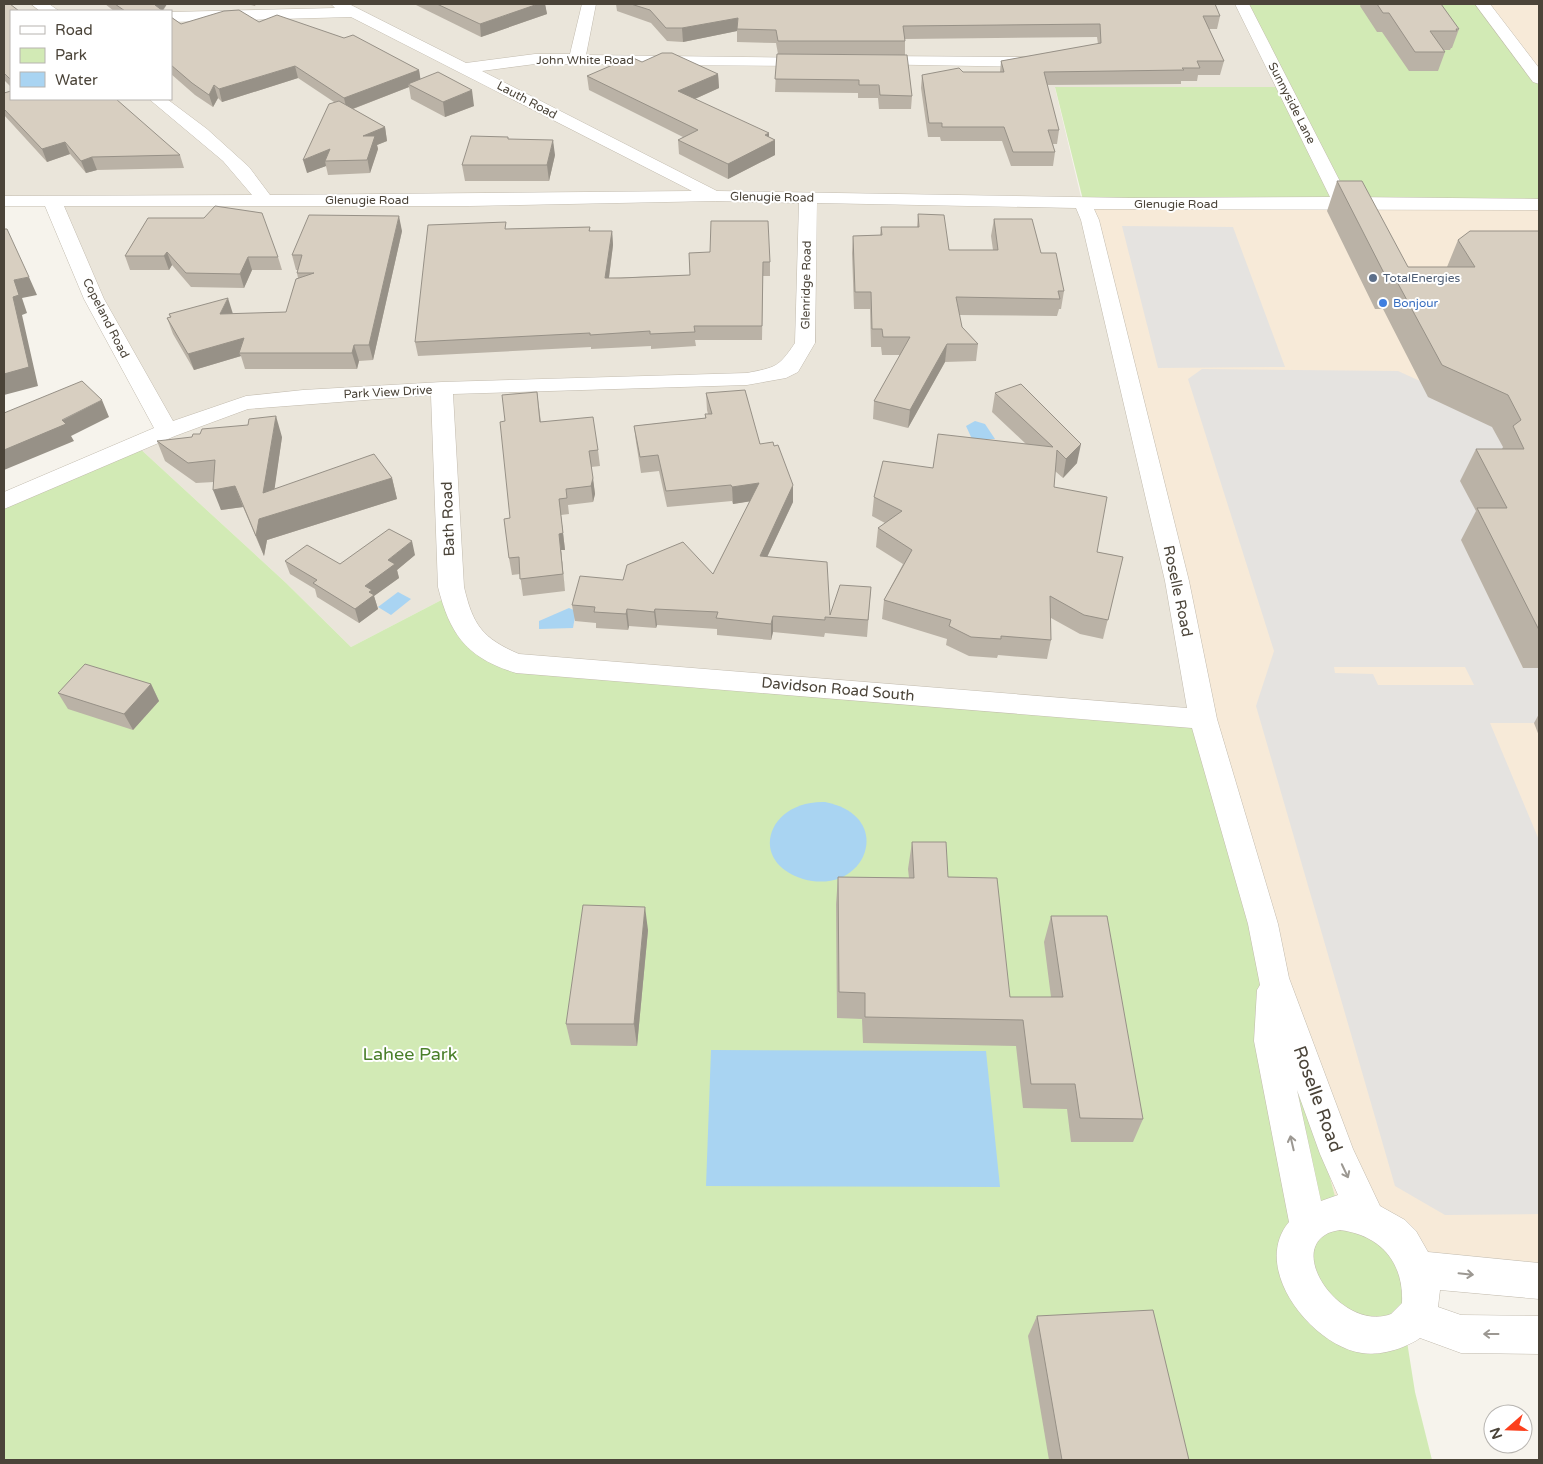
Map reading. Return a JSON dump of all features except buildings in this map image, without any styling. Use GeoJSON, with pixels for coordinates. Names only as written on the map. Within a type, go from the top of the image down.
{"type":"FeatureCollection","features":[{"type":"Feature","properties":{"kind":"street","name":"Lauth Road"},"geometry":{"type":"LineString","coordinates":[[338,4],[716,196]]}},
{"type":"Feature","properties":{"kind":"street"},"geometry":{"type":"LineString","coordinates":[[577,59],[589,4]]}},
{"type":"Feature","properties":{"kind":"street","name":"Sunnyside Lane"},"geometry":{"type":"LineString","coordinates":[[1242,4],[1342,202]]}},
{"type":"Feature","properties":{"kind":"street"},"geometry":{"type":"LineString","coordinates":[[1482,4],[1539,80]]}},
{"type":"Feature","properties":{"kind":"street"},"geometry":{"type":"LineString","coordinates":[[172,17],[306,15],[354,12]]}},
{"type":"Feature","properties":{"kind":"street","name":"John White Road"},"geometry":{"type":"LineString","coordinates":[[465,68],[511,61],[577,59],[834,61]]}},
{"type":"Feature","properties":{"kind":"street"},"geometry":{"type":"LineString","coordinates":[[853,61],[1035,62]]}},
{"type":"Feature","properties":{"kind":"street"},"geometry":{"type":"LineString","coordinates":[[158,100],[237,164],[250,177],[264,200]]}},
{"type":"Feature","properties":{"kind":"street","name":"Glenugie Road"},"geometry":{"type":"LineString","coordinates":[[4,201],[716,196],[1084,204],[1342,202],[1539,204]]}},
{"type":"Feature","properties":{"kind":"street","name":"Glenridge Road"},"geometry":{"type":"LineString","coordinates":[[790,367],[804,343],[808,198]]}},
{"type":"Feature","properties":{"kind":"street","name":"Copeland Road"},"geometry":{"type":"LineString","coordinates":[[52,200],[94,299],[167,431]]}},
{"type":"Feature","properties":{"kind":"street","name":"Roselle Road"},"geometry":{"type":"LineString","coordinates":[[1084,204],[1090,220],[1177,581],[1203,719],[1263,924],[1273,978],[1337,1154],[1367,1218]]}},
{"type":"Feature","properties":{"kind":"street","name":"Park View Drive"},"geometry":{"type":"LineString","coordinates":[[4,502],[167,431],[214,412],[246,403],[304,397],[442,388],[747,379],[778,373],[790,367]]}},
{"type":"Feature","properties":{"kind":"street","name":"Bath Road"},"geometry":{"type":"LineString","coordinates":[[442,388],[451,587],[456,612],[465,631],[476,644]]}},
{"type":"Feature","properties":{"kind":"street","name":"Davidson Road South"},"geometry":{"type":"LineString","coordinates":[[476,644],[516,662],[1203,719]]}},
{"type":"Feature","properties":{"kind":"street","name":"Roselle Road"},"geometry":{"type":"LineString","coordinates":[[1273,978],[1270,1042],[1308,1225]]}},
{"type":"Feature","properties":{"kind":"street"},"geometry":{"type":"LineString","coordinates":[[1340,1212],[1367,1218],[1392,1233],[1403,1244],[1417,1269],[1421,1295],[1419,1307],[1405,1326],[1381,1336],[1352,1332],[1326,1316],[1304,1290],[1298,1274],[1295,1258],[1297,1244],[1308,1225],[1328,1214],[1340,1212]]}},
{"type":"Feature","properties":{"kind":"street"},"geometry":{"type":"LineString","coordinates":[[1417,1269],[1539,1281]]}},
{"type":"Feature","properties":{"kind":"street"},"geometry":{"type":"LineString","coordinates":[[1413,1317],[1461,1334],[1539,1335]]}},
{"type":"Feature","properties":{"kind":"shaded area"},"geometry":{"type":"Polygon","coordinates":[[[4,4],[1243,4],[1285,87],[1055,88],[1205,718],[517,661],[477,643],[453,594],[351,647],[285,582],[136,445],[169,431],[55,200],[4,200],[4,4]]]}},
{"type":"Feature","properties":{"kind":"shaded area"},"geometry":{"type":"Polygon","coordinates":[[[1482,4],[1539,4],[1539,81],[1510,43],[1482,4]]]}},
{"type":"Feature","properties":{"kind":"shaded area"},"geometry":{"type":"Polygon","coordinates":[[[1084,204],[1539,204],[1539,1277],[1467,1271],[1339,1211],[1205,718],[1084,204]]]}},
{"type":"Feature","properties":{"kind":"shaded area"},"geometry":{"type":"Polygon","coordinates":[[[1122,226],[1233,227],[1285,367],[1158,368],[1122,226]]]}},
{"type":"Feature","properties":{"kind":"shaded area"},"geometry":{"type":"Polygon","coordinates":[[[1539,350],[1490,540],[1462,541],[1523,668],[1539,668],[1539,723],[1490,723],[1539,840],[1539,1214],[1445,1215],[1395,1186],[1256,706],[1274,651],[1188,379],[1202,369],[1398,371],[1420,381],[1412,365],[1447,365],[1539,350]],[[1334,667],[1335,673],[1373,674],[1378,685],[1474,685],[1465,667],[1334,667]]]}},
{"type":"Feature","properties":{"kind":"green space"},"geometry":{"type":"Polygon","coordinates":[[[1243,4],[1482,4],[1539,81],[1539,204],[1084,204],[1055,87],[1285,87],[1243,4]]]}},
{"type":"Feature","properties":{"kind":"green space","name":"Lahee Park"},"geometry":{"type":"Polygon","coordinates":[[[136,445],[285,582],[351,647],[453,594],[457,611],[517,661],[1205,718],[1339,1211],[1405,1242],[1405,1329],[1415,1392],[1432,1460],[4,1460],[4,500],[136,445]]]}},
{"type":"Feature","properties":{"kind":"water"},"geometry":{"type":"Polygon","coordinates":[[[975,421],[985,424],[995,439],[972,439],[966,426],[975,421]]]}},
{"type":"Feature","properties":{"kind":"water"},"geometry":{"type":"Polygon","coordinates":[[[398,592],[411,599],[391,615],[378,607],[398,592]]]}},
{"type":"Feature","properties":{"kind":"water"},"geometry":{"type":"Polygon","coordinates":[[[569,608],[576,611],[573,628],[539,629],[539,621],[569,608]]]}},
{"type":"Feature","properties":{"kind":"water"},"geometry":{"type":"Polygon","coordinates":[[[825,802],[847,810],[861,822],[866,837],[865,852],[857,866],[843,877],[825,881],[803,879],[785,871],[775,860],[770,847],[771,833],[778,821],[789,811],[805,804],[825,802]]]}},
{"type":"Feature","properties":{"kind":"water"},"geometry":{"type":"Polygon","coordinates":[[[711,1050],[986,1051],[1000,1187],[706,1186],[711,1050]]]}},
{"type":"Feature","properties":{"kind":"place","name":"TotalEnergies"},"geometry":{"type":"Point","coordinates":[1373,278]}},
{"type":"Feature","properties":{"kind":"place","name":"Bonjour"},"geometry":{"type":"Point","coordinates":[1383,303]}}]}
